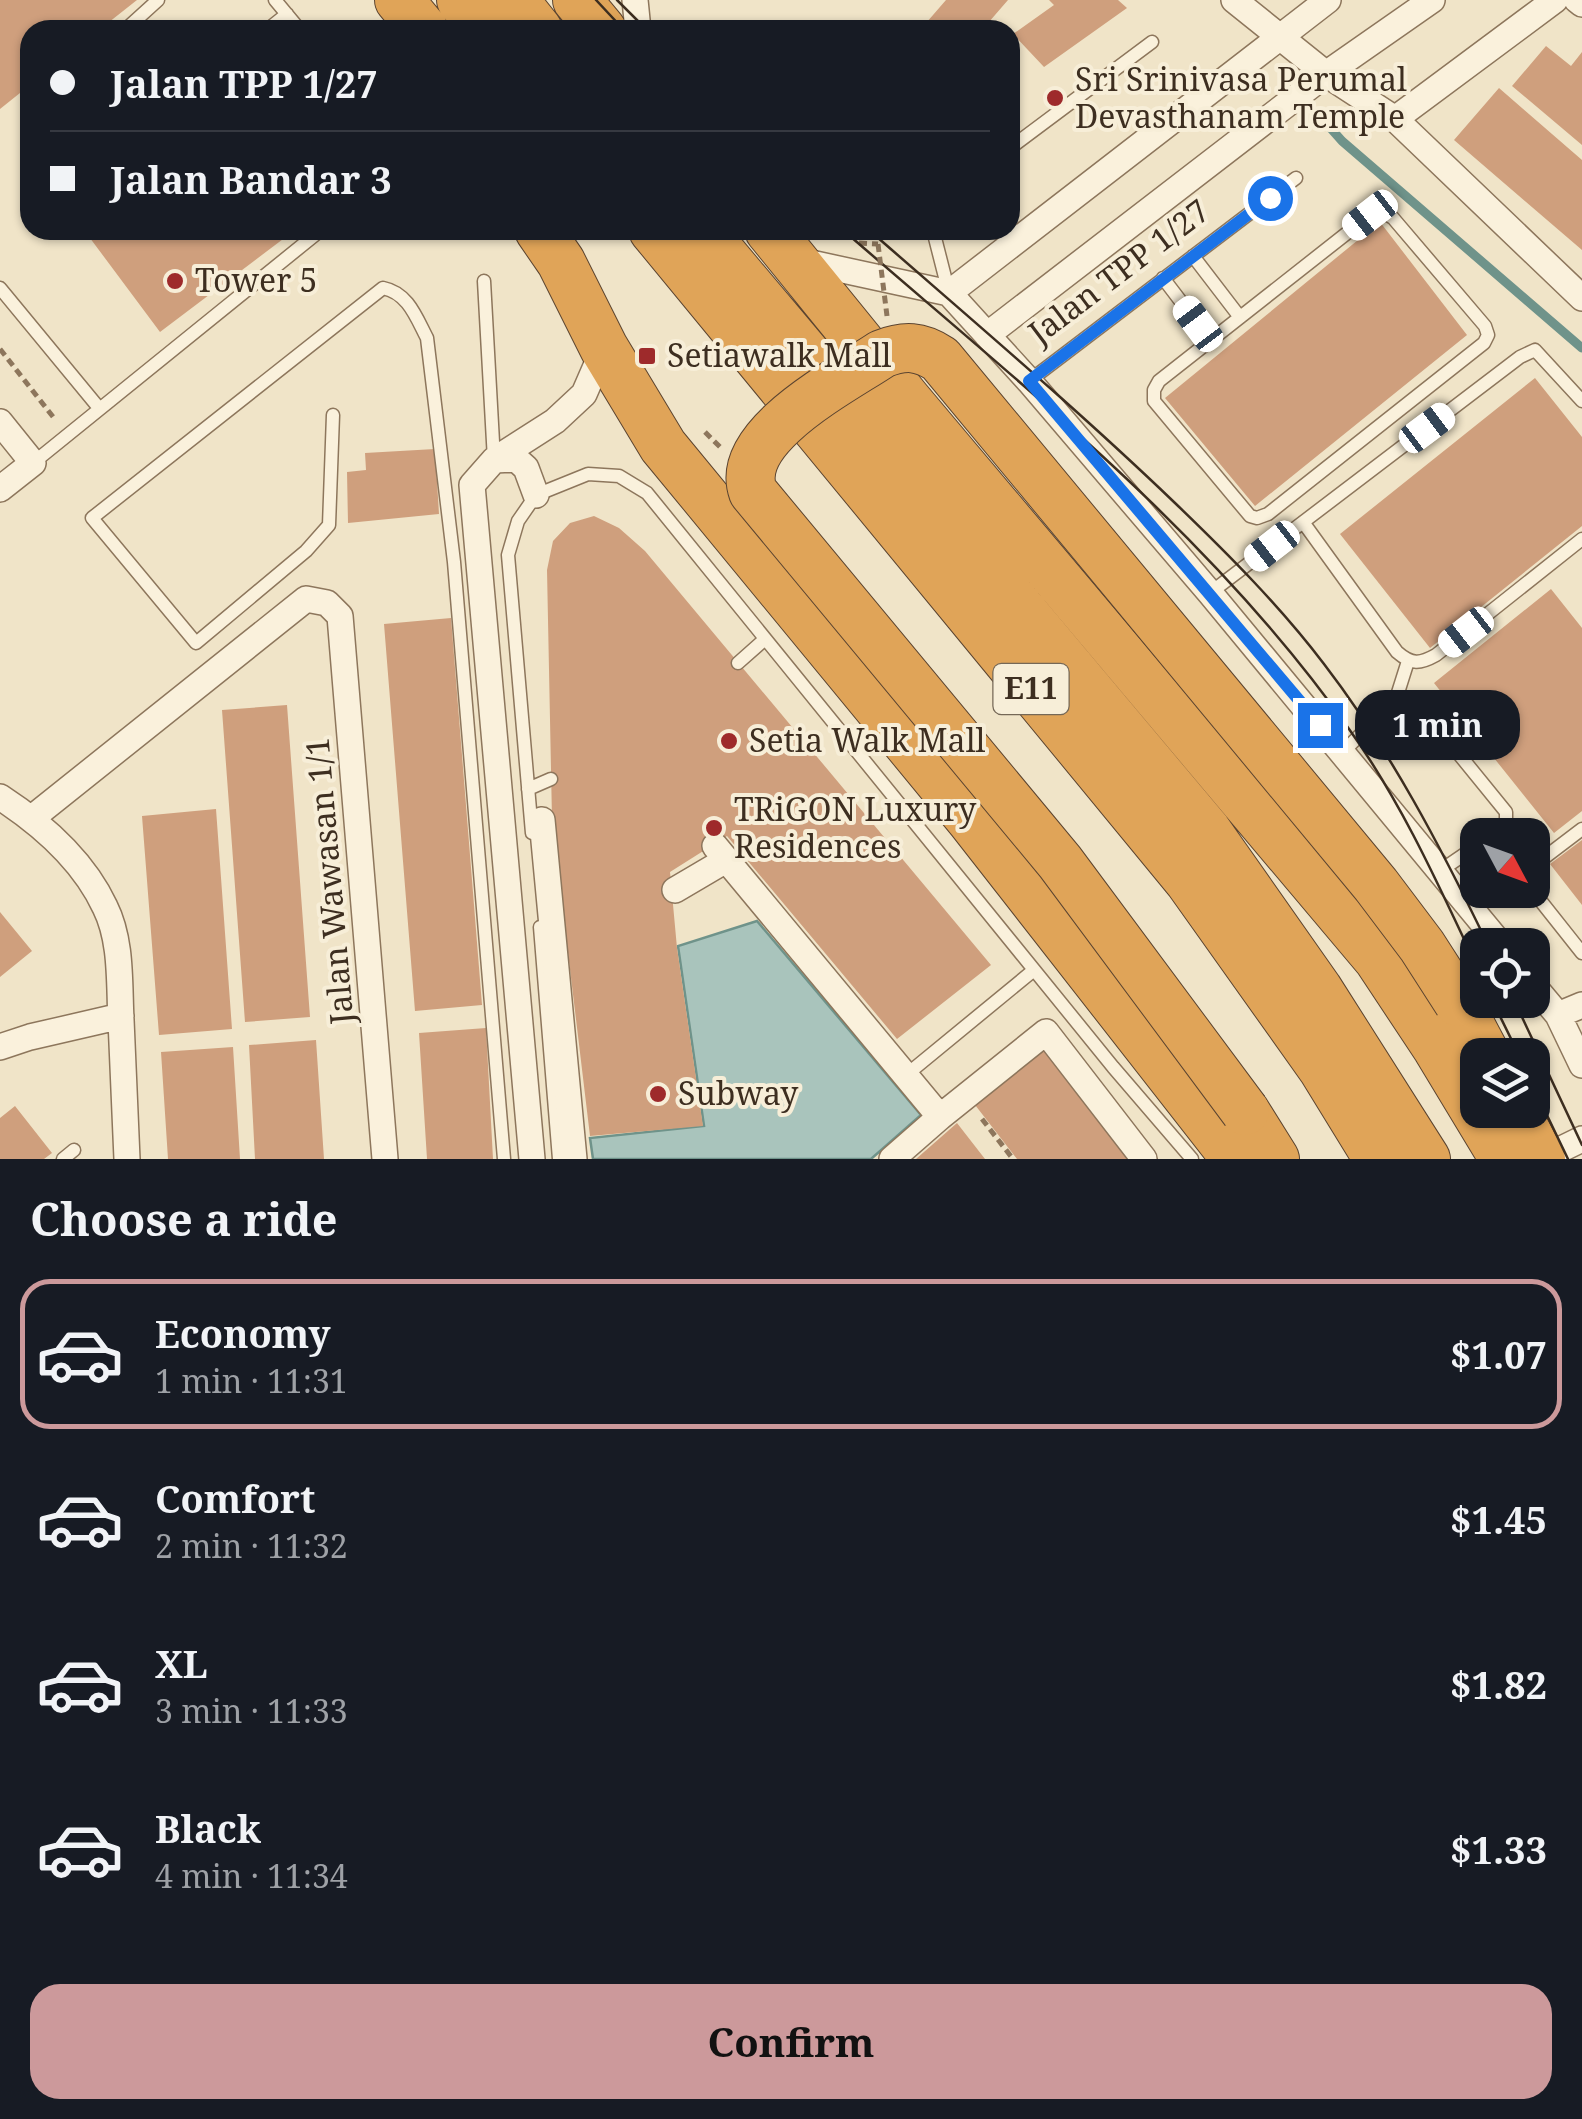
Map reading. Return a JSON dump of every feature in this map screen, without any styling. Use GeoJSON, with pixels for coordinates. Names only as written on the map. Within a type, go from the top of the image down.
{"type":"FeatureCollection","features":[{"type":"Feature","properties":{"kind":"highway"},"geometry":{"type":"LineString","coordinates":[[461,0],[477,20]]}},
{"type":"Feature","properties":{"kind":"highway"},"geometry":{"type":"LineString","coordinates":[[514,0],[530,20]]}},
{"type":"Feature","properties":{"kind":"highway"},"geometry":{"type":"LineString","coordinates":[[576,0],[593,20]]}},
{"type":"Feature","properties":{"kind":"highway"},"geometry":{"type":"LineString","coordinates":[[546,240],[662,446],[1016,877],[1236,1159]]}},
{"type":"Feature","properties":{"kind":"highway","name":"E11"},"geometry":{"type":"LineString","coordinates":[[661,240],[1190,881],[1322,1068],[1419,1155]]}},
{"type":"Feature","properties":{"kind":"highway","name":"E11"},"geometry":{"type":"LineString","coordinates":[[710,240],[1207,831],[1318,989],[1419,1155]]}},
{"type":"Feature","properties":{"kind":"highway"},"geometry":{"type":"LineString","coordinates":[[782,245],[907,400],[1366,944],[1410,1004],[1504,1159]]}},
{"type":"Feature","properties":{"kind":"highway"},"geometry":{"type":"LineString","coordinates":[[1274,1159],[1244,1111],[1060,862],[753,492],[748,479],[750,466],[764,440],[780,424],[882,354],[914,347],[928,351],[949,369],[1376,885],[1422,946],[1477,1038]]}},
{"type":"Feature","properties":{"kind":"highway"},"geometry":{"type":"LineString","coordinates":[[1016,877],[1018,902],[1028,924],[1208,1159]]}},
{"type":"Feature","properties":{"kind":"highway"},"geometry":{"type":"LineString","coordinates":[[1525,1128],[1542,1159]]}},
{"type":"Feature","properties":{"kind":"street"},"geometry":{"type":"LineString","coordinates":[[1234,0],[1326,74],[1395,119],[1582,298]]}},
{"type":"Feature","properties":{"kind":"street"},"geometry":{"type":"LineString","coordinates":[[1020,238],[1328,0]]}},
{"type":"Feature","properties":{"kind":"street"},"geometry":{"type":"LineString","coordinates":[[987,335],[1326,74],[1432,0]]}},
{"type":"Feature","properties":{"kind":"street"},"geometry":{"type":"LineString","coordinates":[[1395,119],[1554,0]]}},
{"type":"Feature","properties":{"kind":"street"},"geometry":{"type":"LineString","coordinates":[[949,293],[1017,240]]}},
{"type":"Feature","properties":{"kind":"street"},"geometry":{"type":"LineString","coordinates":[[782,245],[949,293],[1210,593],[1486,928]]}},
{"type":"Feature","properties":{"kind":"street"},"geometry":{"type":"LineString","coordinates":[[532,1159],[472,484],[494,460],[555,421],[584,394],[604,348]]}},
{"type":"Feature","properties":{"kind":"street"},"geometry":{"type":"LineString","coordinates":[[0,422],[33,463],[0,490]]}},
{"type":"Feature","properties":{"kind":"street"},"geometry":{"type":"LineString","coordinates":[[494,460],[516,459],[526,468],[536,495]]}},
{"type":"Feature","properties":{"kind":"street","name":"Jalan Wawasan 1/1"},"geometry":{"type":"LineString","coordinates":[[32,818],[306,599],[327,604],[340,616],[385,1159]]}},
{"type":"Feature","properties":{"kind":"street"},"geometry":{"type":"LineString","coordinates":[[0,797],[32,818],[76,862],[108,910],[119,958],[126,1159]]}},
{"type":"Feature","properties":{"kind":"street"},"geometry":{"type":"LineString","coordinates":[[542,820],[574,1159]]}},
{"type":"Feature","properties":{"kind":"street"},"geometry":{"type":"LineString","coordinates":[[674,890],[720,852],[940,1117]]}},
{"type":"Feature","properties":{"kind":"street"},"geometry":{"type":"LineString","coordinates":[[1570,1010],[1578,1056]]}},
{"type":"Feature","properties":{"kind":"street"},"geometry":{"type":"LineString","coordinates":[[0,1047],[30,1036],[121,1016]]}},
{"type":"Feature","properties":{"kind":"street"},"geometry":{"type":"LineString","coordinates":[[892,1159],[1046,1032],[1144,1159]]}},
{"type":"Feature","properties":{"kind":"street"},"geometry":{"type":"LineString","coordinates":[[1542,1159],[1582,1140]]}},
{"type":"Feature","properties":{"kind":"lane"},"geometry":{"type":"LineString","coordinates":[[136,20],[158,0]]}},
{"type":"Feature","properties":{"kind":"lane"},"geometry":{"type":"LineString","coordinates":[[276,0],[291,20]]}},
{"type":"Feature","properties":{"kind":"lane"},"geometry":{"type":"LineString","coordinates":[[279,20],[286,14]]}},
{"type":"Feature","properties":{"kind":"lane"},"geometry":{"type":"LineString","coordinates":[[1020,141],[1152,42]]}},
{"type":"Feature","properties":{"kind":"lane","name":"Jalan TPP 1/27"},"geometry":{"type":"LineString","coordinates":[[1029,381],[1296,178]]}},
{"type":"Feature","properties":{"kind":"lane"},"geometry":{"type":"LineString","coordinates":[[1383,212],[1393,218],[1485,326],[1488,335],[1474,352],[1268,514],[1256,518],[1250,516],[1154,402],[1159,382],[1211,341],[1370,215],[1383,212]]}},
{"type":"Feature","properties":{"kind":"lane"},"geometry":{"type":"LineString","coordinates":[[33,463],[309,240]]}},
{"type":"Feature","properties":{"kind":"lane"},"geometry":{"type":"LineString","coordinates":[[936,240],[949,293]]}},
{"type":"Feature","properties":{"kind":"lane"},"geometry":{"type":"LineString","coordinates":[[1193,256],[1239,316]]}},
{"type":"Feature","properties":{"kind":"lane"},"geometry":{"type":"LineString","coordinates":[[1163,278],[1211,341]]}},
{"type":"Feature","properties":{"kind":"lane"},"geometry":{"type":"LineString","coordinates":[[484,281],[494,460]]}},
{"type":"Feature","properties":{"kind":"lane"},"geometry":{"type":"LineString","coordinates":[[0,288],[99,408]]}},
{"type":"Feature","properties":{"kind":"lane"},"geometry":{"type":"LineString","coordinates":[[333,416],[329,525],[306,551],[196,643],[92,518],[384,288],[397,291],[410,306],[427,338],[454,562],[504,1159]]}},
{"type":"Feature","properties":{"kind":"lane"},"geometry":{"type":"LineString","coordinates":[[1210,593],[1520,357],[1535,350],[1582,401]]}},
{"type":"Feature","properties":{"kind":"lane"},"geometry":{"type":"LineString","coordinates":[[560,1159],[508,554],[518,521],[536,495],[588,474],[619,476],[647,493],[1192,1159]]}},
{"type":"Feature","properties":{"kind":"lane"},"geometry":{"type":"LineString","coordinates":[[1303,522],[1397,652],[1408,661],[1421,663],[1582,539]]}},
{"type":"Feature","properties":{"kind":"lane"},"geometry":{"type":"LineString","coordinates":[[738,663],[764,639]]}},
{"type":"Feature","properties":{"kind":"lane"},"geometry":{"type":"LineString","coordinates":[[1343,752],[1396,699],[1408,661]]}},
{"type":"Feature","properties":{"kind":"lane"},"geometry":{"type":"LineString","coordinates":[[1396,699],[1412,699],[1423,710],[1506,812],[1506,818]]}},
{"type":"Feature","properties":{"kind":"lane"},"geometry":{"type":"LineString","coordinates":[[528,789],[551,779]]}},
{"type":"Feature","properties":{"kind":"lane"},"geometry":{"type":"LineString","coordinates":[[1550,854],[1582,828]]}},
{"type":"Feature","properties":{"kind":"lane"},"geometry":{"type":"LineString","coordinates":[[1440,871],[1460,857]]}},
{"type":"Feature","properties":{"kind":"lane"},"geometry":{"type":"LineString","coordinates":[[1546,908],[1582,953]]}},
{"type":"Feature","properties":{"kind":"lane"},"geometry":{"type":"LineString","coordinates":[[905,1076],[1034,970]]}},
{"type":"Feature","properties":{"kind":"path"},"geometry":{"type":"LineString","coordinates":[[854,243],[878,244]]}},
{"type":"Feature","properties":{"kind":"path"},"geometry":{"type":"LineString","coordinates":[[0,350],[68,434]]}},
{"type":"Feature","properties":{"kind":"path"},"geometry":{"type":"LineString","coordinates":[[965,1097],[1014,1159]]}},
{"type":"Feature","properties":{"kind":"water"},"geometry":{"type":"Polygon","coordinates":[[[757,921],[921,1115],[871,1159],[593,1159],[590,1138],[704,1126],[678,946],[757,921]]]}},
{"type":"Feature","properties":{"kind":"building"},"geometry":{"type":"Polygon","coordinates":[[[0,0],[137,0],[112,20],[20,20],[20,93],[0,109],[0,0]]]}},
{"type":"Feature","properties":{"kind":"building"},"geometry":{"type":"Polygon","coordinates":[[[946,0],[1008,0],[991,20],[929,20],[946,0]]]}},
{"type":"Feature","properties":{"kind":"building"},"geometry":{"type":"Polygon","coordinates":[[[1049,0],[1118,0],[1127,8],[1044,67],[1020,41],[1020,29],[1054,5],[1049,0]]]}},
{"type":"Feature","properties":{"kind":"building"},"geometry":{"type":"Polygon","coordinates":[[[1546,46],[1571,66],[1582,52],[1582,145],[1512,86],[1546,46]]]}},
{"type":"Feature","properties":{"kind":"building"},"geometry":{"type":"Polygon","coordinates":[[[1499,88],[1582,160],[1582,250],[1454,140],[1499,88]]]}},
{"type":"Feature","properties":{"kind":"building"},"geometry":{"type":"Polygon","coordinates":[[[1380,222],[1467,335],[1255,506],[1165,398],[1380,222]]]}},
{"type":"Feature","properties":{"kind":"building","name":"Tower 5"},"geometry":{"type":"Polygon","coordinates":[[[91,240],[282,240],[160,332],[91,240]]]}},
{"type":"Feature","properties":{"kind":"building"},"geometry":{"type":"Polygon","coordinates":[[[1535,378],[1582,437],[1582,526],[1430,648],[1340,534],[1535,378]]]}},
{"type":"Feature","properties":{"kind":"building"},"geometry":{"type":"Polygon","coordinates":[[[435,449],[439,514],[348,523],[347,472],[366,470],[365,453],[435,449]]]}},
{"type":"Feature","properties":{"kind":"building","name":"TRiGON Luxury Residences"},"geometry":{"type":"Polygon","coordinates":[[[594,516],[619,528],[645,551],[991,965],[897,1039],[727,836],[670,872],[703,1126],[590,1136],[552,819],[547,570],[553,541],[570,523],[594,516]]]}},
{"type":"Feature","properties":{"kind":"building"},"geometry":{"type":"Polygon","coordinates":[[[1551,589],[1582,628],[1582,811],[1554,833],[1550,818],[1542,818],[1434,683],[1551,589]]]}},
{"type":"Feature","properties":{"kind":"building"},"geometry":{"type":"Polygon","coordinates":[[[451,618],[482,1005],[415,1011],[384,624],[451,618]]]}},
{"type":"Feature","properties":{"kind":"building"},"geometry":{"type":"Polygon","coordinates":[[[287,705],[310,1017],[245,1022],[222,710],[287,705]]]}},
{"type":"Feature","properties":{"kind":"building"},"geometry":{"type":"Polygon","coordinates":[[[216,809],[232,1029],[159,1035],[142,816],[216,809]]]}},
{"type":"Feature","properties":{"kind":"building"},"geometry":{"type":"Polygon","coordinates":[[[1582,840],[1582,905],[1550,864],[1582,840]]]}},
{"type":"Feature","properties":{"kind":"building"},"geometry":{"type":"Polygon","coordinates":[[[0,912],[32,951],[0,977],[0,912]]]}},
{"type":"Feature","properties":{"kind":"building"},"geometry":{"type":"Polygon","coordinates":[[[486,1028],[493,1159],[427,1159],[419,1033],[486,1028]]]}},
{"type":"Feature","properties":{"kind":"building"},"geometry":{"type":"Polygon","coordinates":[[[316,1040],[324,1159],[255,1159],[249,1045],[316,1040]]]}},
{"type":"Feature","properties":{"kind":"building"},"geometry":{"type":"Polygon","coordinates":[[[1049,1041],[1139,1159],[1017,1159],[972,1101],[1049,1041]]]}},
{"type":"Feature","properties":{"kind":"building"},"geometry":{"type":"Polygon","coordinates":[[[233,1047],[240,1159],[168,1159],[161,1052],[233,1047]]]}},
{"type":"Feature","properties":{"kind":"building"},"geometry":{"type":"Polygon","coordinates":[[[15,1106],[52,1153],[44,1159],[0,1159],[0,1118],[15,1106]]]}},
{"type":"Feature","properties":{"kind":"building"},"geometry":{"type":"Polygon","coordinates":[[[957,1123],[985,1159],[916,1159],[957,1123]]]}},
{"type":"Feature","properties":{"kind":"waterway"},"geometry":{"type":"LineString","coordinates":[[1326,123],[1582,348]]}},
{"type":"Feature","properties":{"kind":"tram line"},"geometry":{"type":"LineString","coordinates":[[596,0],[615,20]]}},
{"type":"Feature","properties":{"kind":"tram line"},"geometry":{"type":"LineString","coordinates":[[617,0],[637,20]]}},
{"type":"Feature","properties":{"kind":"tram line"},"geometry":{"type":"LineString","coordinates":[[855,240],[1111,464],[1237,591],[1349,729],[1419,846],[1460,931]]}},
{"type":"Feature","properties":{"kind":"tram line"},"geometry":{"type":"LineString","coordinates":[[880,240],[1138,468],[1289,621],[1348,697],[1393,765],[1479,928]]}},
{"type":"Feature","properties":{"kind":"tram line"},"geometry":{"type":"LineString","coordinates":[[1501,1018],[1511,1038]]}},
{"type":"Feature","properties":{"kind":"tram line"},"geometry":{"type":"LineString","coordinates":[[1522,1018],[1582,1145]]}},
{"type":"Feature","properties":{"kind":"tram line"},"geometry":{"type":"LineString","coordinates":[[1550,1122],[1568,1159]]}},
{"type":"Feature","properties":{"kind":"place","name":"Sri Srinivasa Perumal Devasthanam Temple"},"geometry":{"type":"Point","coordinates":[1055,98]}},
{"type":"Feature","properties":{"kind":"place","name":"Tower 5"},"geometry":{"type":"Point","coordinates":[175,281]}},
{"type":"Feature","properties":{"kind":"place","name":"Setiawalk Mall"},"geometry":{"type":"Point","coordinates":[647,356]}},
{"type":"Feature","properties":{"kind":"place","name":"Setia Walk Mall"},"geometry":{"type":"Point","coordinates":[729,741]}},
{"type":"Feature","properties":{"kind":"place","name":"TRiGON Luxury Residences"},"geometry":{"type":"Point","coordinates":[714,828]}},
{"type":"Feature","properties":{"kind":"place","name":"Subway"},"geometry":{"type":"Point","coordinates":[658,1094]}},
{"type":"Feature","properties":{"kind":"route"},"geometry":{"type":"LineString","coordinates":[[1270,198],[1029,381],[1320,725]]}}]}
